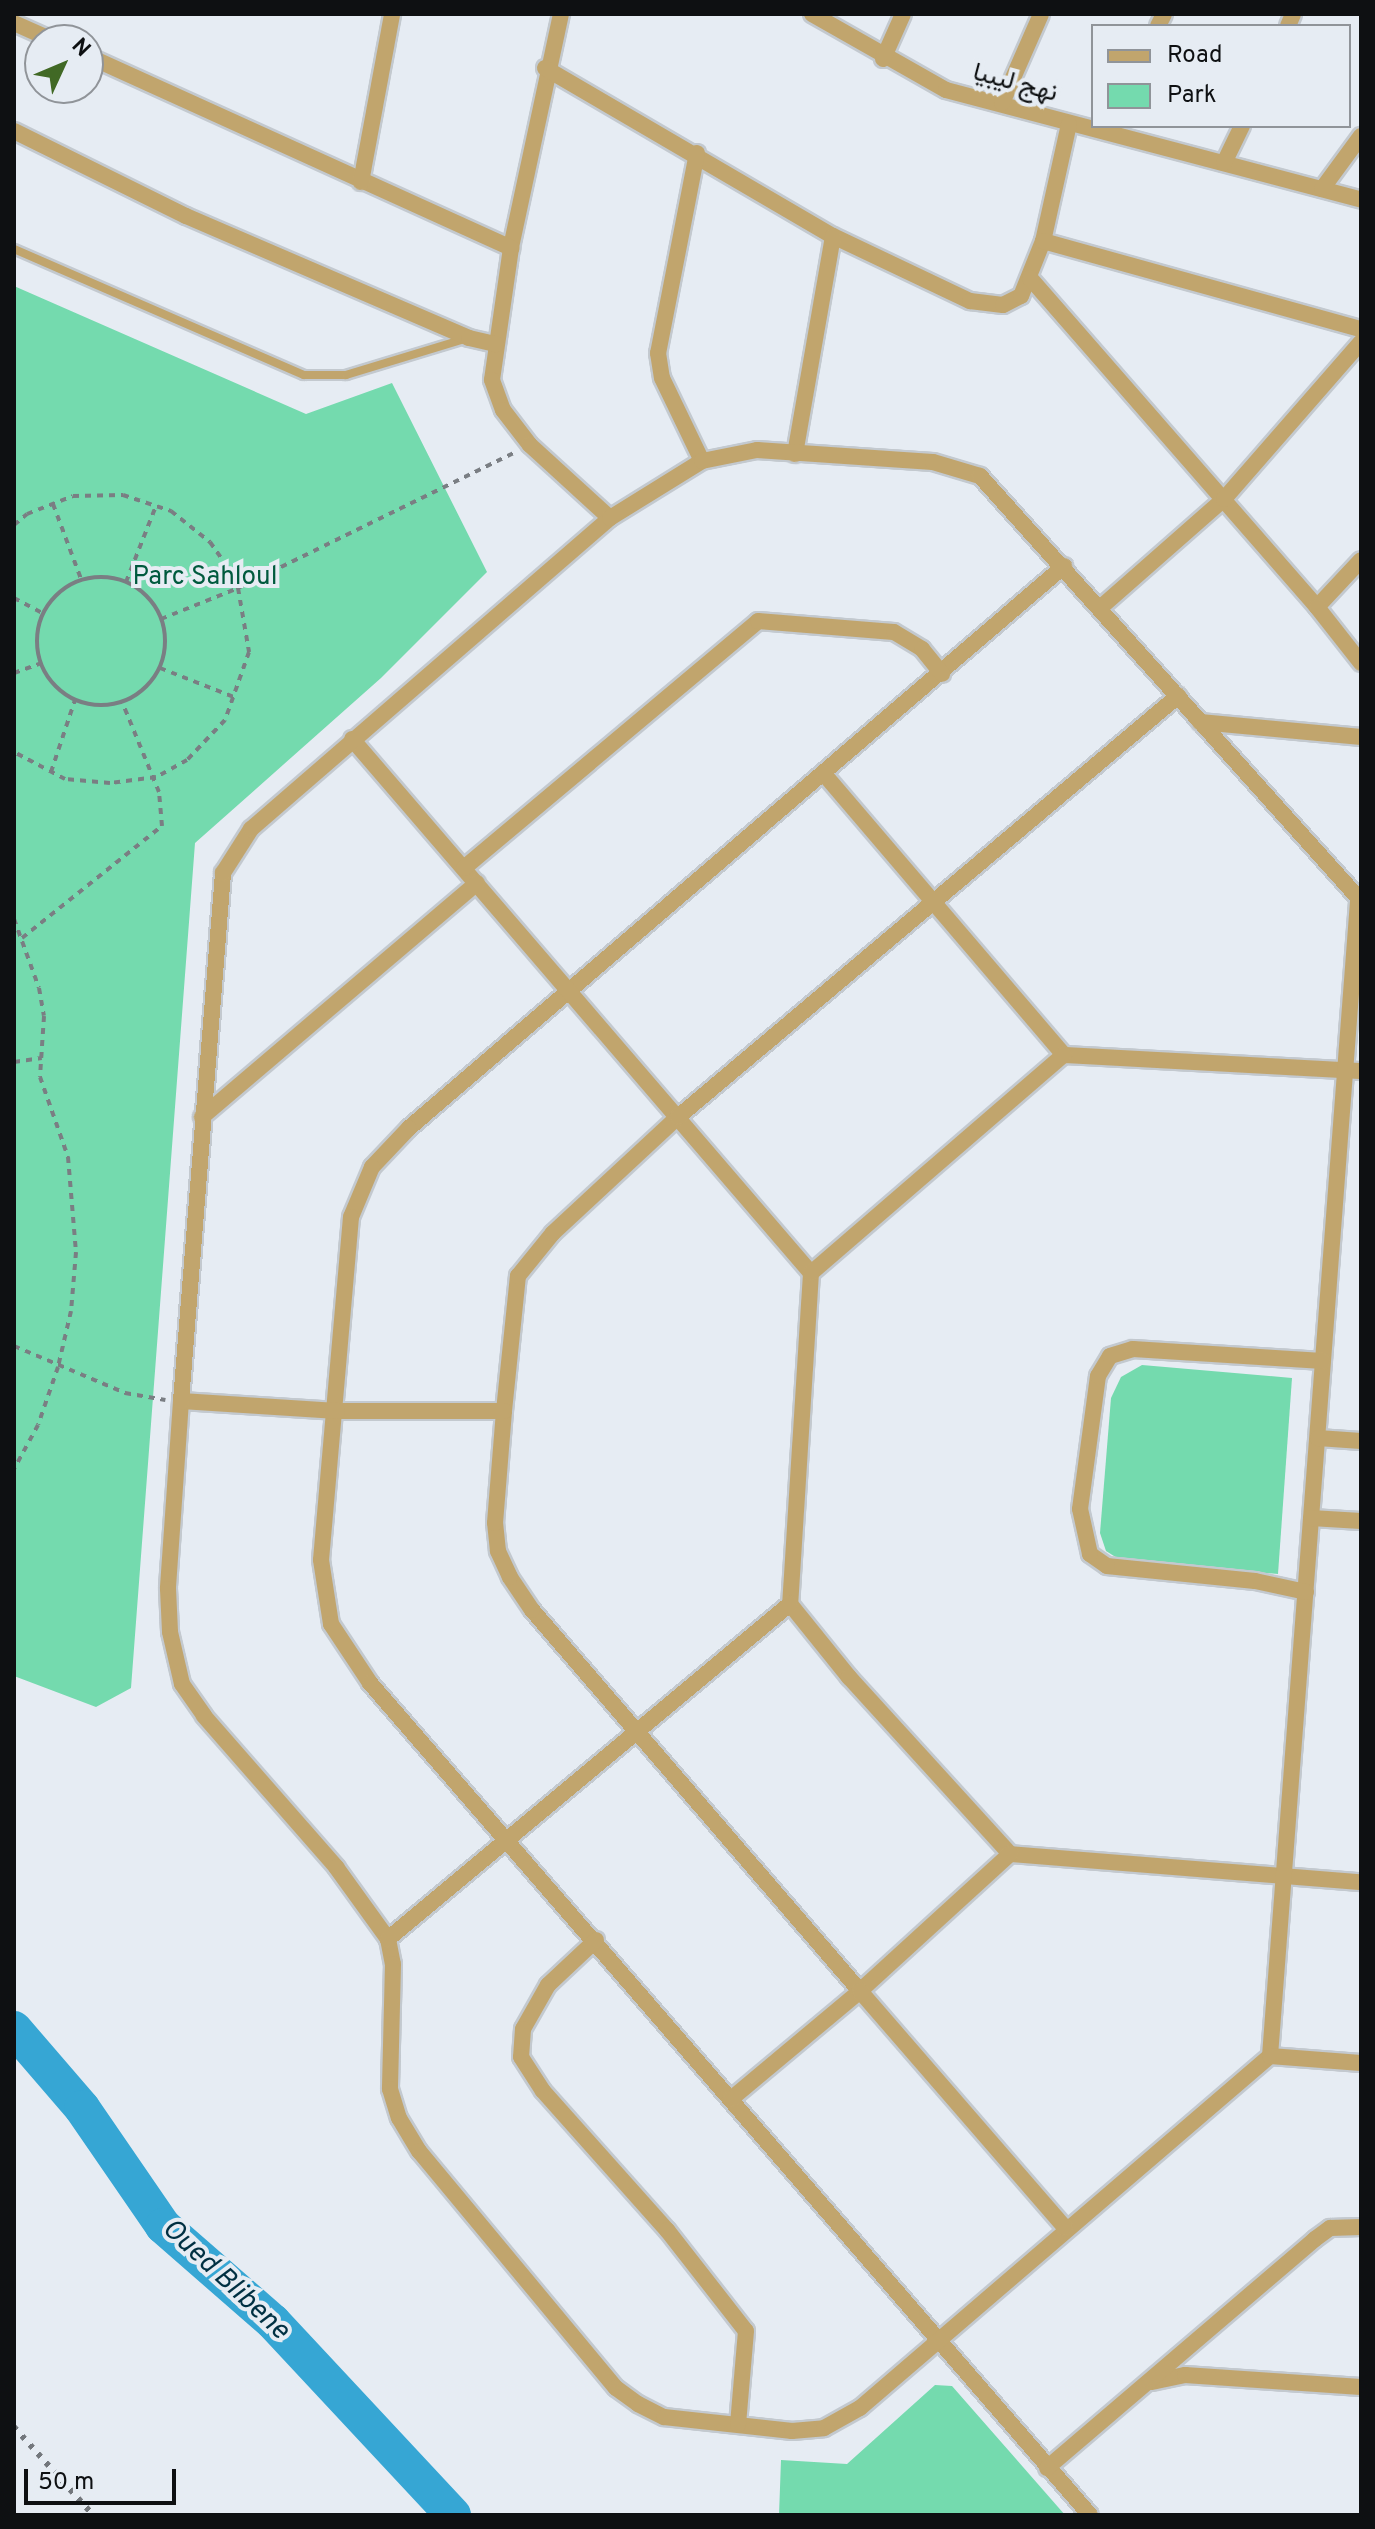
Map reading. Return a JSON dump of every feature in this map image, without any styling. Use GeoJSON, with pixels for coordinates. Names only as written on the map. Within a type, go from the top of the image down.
{"type":"FeatureCollection","features":[{"type":"Feature","properties":{"kind":"street"},"geometry":{"type":"LineString","coordinates":[[361,182],[392,14]]}},
{"type":"Feature","properties":{"kind":"street"},"geometry":{"type":"LineString","coordinates":[[561,14],[545,68],[511,248],[496,344],[495,394],[530,445],[610,518]]}},
{"type":"Feature","properties":{"kind":"street","name":"نهج ليبيا"},"geometry":{"type":"LineString","coordinates":[[812,14],[883,59],[946,90],[1069,124],[1091,127]]}},
{"type":"Feature","properties":{"kind":"street"},"geometry":{"type":"LineString","coordinates":[[883,59],[903,14]]}},
{"type":"Feature","properties":{"kind":"street"},"geometry":{"type":"LineString","coordinates":[[1002,103],[1041,14]]}},
{"type":"Feature","properties":{"kind":"street"},"geometry":{"type":"LineString","coordinates":[[104,63],[511,248]]}},
{"type":"Feature","properties":{"kind":"street"},"geometry":{"type":"LineString","coordinates":[[545,68],[697,153],[833,236],[970,301],[1012,303],[1030,278],[1043,241],[1069,124]]}},
{"type":"Feature","properties":{"kind":"street"},"geometry":{"type":"LineString","coordinates":[[1224,163],[1241,128]]}},
{"type":"Feature","properties":{"kind":"street","name":"نهج ليبيا"},"geometry":{"type":"LineString","coordinates":[[1107,129],[1361,200]]}},
{"type":"Feature","properties":{"kind":"street"},"geometry":{"type":"LineString","coordinates":[[14,131],[186,216],[469,338],[496,344]]}},
{"type":"Feature","properties":{"kind":"street"},"geometry":{"type":"LineString","coordinates":[[1322,189],[1361,136]]}},
{"type":"Feature","properties":{"kind":"street"},"geometry":{"type":"LineString","coordinates":[[697,153],[658,353],[662,378],[702,461]]}},
{"type":"Feature","properties":{"kind":"street"},"geometry":{"type":"LineString","coordinates":[[795,454],[833,236]]}},
{"type":"Feature","properties":{"kind":"street"},"geometry":{"type":"LineString","coordinates":[[1043,241],[1361,329]]}},
{"type":"Feature","properties":{"kind":"street"},"geometry":{"type":"LineString","coordinates":[[1030,278],[1317,607],[1361,663]]}},
{"type":"Feature","properties":{"kind":"street"},"geometry":{"type":"LineString","coordinates":[[1100,608],[1224,499],[1361,342]]}},
{"type":"Feature","properties":{"kind":"street"},"geometry":{"type":"LineString","coordinates":[[1270,2056],[1323,1361],[1353,1070],[1360,901],[1064,566],[980,476],[933,462],[757,450],[702,461],[610,518],[352,739],[251,829],[223,873],[168,1589],[182,1684],[204,1716],[336,1867],[388,1939],[393,1964],[390,2089],[399,2118],[419,2151],[616,2388],[664,2417],[792,2431],[824,2428],[860,2408],[1065,2228],[1270,2056],[1361,2063]]}},
{"type":"Feature","properties":{"kind":"street"},"geometry":{"type":"LineString","coordinates":[[1317,607],[1361,560]]}},
{"type":"Feature","properties":{"kind":"street"},"geometry":{"type":"LineString","coordinates":[[1064,566],[572,994],[409,1128],[362,1184],[351,1217],[337,1411],[321,1560],[331,1624],[370,1683],[596,1940],[937,2341],[1090,2515]]}},
{"type":"Feature","properties":{"kind":"street"},"geometry":{"type":"LineString","coordinates":[[464,868],[747,626],[771,621],[894,632],[922,649],[942,674]]}},
{"type":"Feature","properties":{"kind":"street"},"geometry":{"type":"LineString","coordinates":[[1065,2228],[532,1610],[498,1551],[504,1411],[518,1276],[553,1233],[678,1117],[1178,696]]}},
{"type":"Feature","properties":{"kind":"street"},"geometry":{"type":"LineString","coordinates":[[1200,722],[1361,737]]}},
{"type":"Feature","properties":{"kind":"street"},"geometry":{"type":"LineString","coordinates":[[352,739],[811,1273],[790,1604],[849,1677],[1010,1854],[1361,1882]]}},
{"type":"Feature","properties":{"kind":"street"},"geometry":{"type":"LineString","coordinates":[[824,774],[1064,1055]]}},
{"type":"Feature","properties":{"kind":"street"},"geometry":{"type":"LineString","coordinates":[[202,1117],[477,883]]}},
{"type":"Feature","properties":{"kind":"street"},"geometry":{"type":"LineString","coordinates":[[811,1273],[1064,1055],[1353,1070]]}},
{"type":"Feature","properties":{"kind":"street"},"geometry":{"type":"LineString","coordinates":[[1306,1592],[1255,1581],[1107,1566],[1086,1546],[1080,1509],[1092,1403],[1098,1376],[1110,1356],[1133,1349],[1323,1361]]}},
{"type":"Feature","properties":{"kind":"street"},"geometry":{"type":"LineString","coordinates":[[181,1401],[337,1411],[504,1411]]}},
{"type":"Feature","properties":{"kind":"street"},"geometry":{"type":"LineString","coordinates":[[1318,1438],[1361,1441]]}},
{"type":"Feature","properties":{"kind":"street"},"geometry":{"type":"LineString","coordinates":[[1311,1518],[1361,1521]]}},
{"type":"Feature","properties":{"kind":"street"},"geometry":{"type":"LineString","coordinates":[[388,1939],[790,1604]]}},
{"type":"Feature","properties":{"kind":"street"},"geometry":{"type":"LineString","coordinates":[[731,2099],[860,1991],[1010,1854]]}},
{"type":"Feature","properties":{"kind":"street"},"geometry":{"type":"LineString","coordinates":[[596,1940],[580,1949],[548,1985],[523,2029],[521,2057],[543,2091],[667,2230],[746,2331],[738,2425]]}},
{"type":"Feature","properties":{"kind":"street"},"geometry":{"type":"LineString","coordinates":[[1047,2468],[1315,2239],[1330,2228],[1361,2227]]}},
{"type":"Feature","properties":{"kind":"street"},"geometry":{"type":"LineString","coordinates":[[1145,2385],[1185,2375],[1361,2387]]}},
{"type":"Feature","properties":{"kind":"lane"},"geometry":{"type":"LineString","coordinates":[[14,249],[304,375],[346,375],[469,338]]}},
{"type":"Feature","properties":{"kind":"path"},"geometry":{"type":"LineString","coordinates":[[161,619],[238,588],[530,445]]}},
{"type":"Feature","properties":{"kind":"path"},"geometry":{"type":"LineString","coordinates":[[14,525],[73,496],[123,495],[171,511],[210,542],[238,588],[249,652],[234,697],[209,741],[187,760],[153,777],[110,783],[51,772],[14,752]]}},
{"type":"Feature","properties":{"kind":"path"},"geometry":{"type":"LineString","coordinates":[[53,504],[81,579]]}},
{"type":"Feature","properties":{"kind":"path"},"geometry":{"type":"LineString","coordinates":[[126,582],[156,506]]}},
{"type":"Feature","properties":{"kind":"path"},"geometry":{"type":"LineString","coordinates":[[81,579],[126,582],[141,590],[161,619],[165,644],[160,668],[150,683],[122,702],[75,700],[49,679],[41,663],[37,629],[42,613],[52,598],[81,579]]}},
{"type":"Feature","properties":{"kind":"path"},"geometry":{"type":"LineString","coordinates":[[14,598],[42,613]]}},
{"type":"Feature","properties":{"kind":"path"},"geometry":{"type":"LineString","coordinates":[[14,673],[41,663]]}},
{"type":"Feature","properties":{"kind":"path"},"geometry":{"type":"LineString","coordinates":[[160,668],[234,697]]}},
{"type":"Feature","properties":{"kind":"path"},"geometry":{"type":"LineString","coordinates":[[51,772],[75,700]]}},
{"type":"Feature","properties":{"kind":"path"},"geometry":{"type":"LineString","coordinates":[[22,938],[162,826],[153,777],[122,702]]}},
{"type":"Feature","properties":{"kind":"path"},"geometry":{"type":"LineString","coordinates":[[14,919],[44,1016],[40,1077],[68,1157],[76,1252],[71,1311],[58,1367],[38,1425],[14,1469]]}},
{"type":"Feature","properties":{"kind":"path"},"geometry":{"type":"LineString","coordinates":[[14,1062],[42,1058]]}},
{"type":"Feature","properties":{"kind":"path"},"geometry":{"type":"LineString","coordinates":[[14,1346],[58,1367],[146,1399],[181,1401]]}},
{"type":"Feature","properties":{"kind":"green space","name":"Parc Sahloul"},"geometry":{"type":"Polygon","coordinates":[[[14,286],[306,414],[392,383],[487,572],[381,678],[195,843],[131,1688],[96,1707],[14,1676],[14,286]]]}},
{"type":"Feature","properties":{"kind":"green space"},"geometry":{"type":"Polygon","coordinates":[[[1142,1365],[1292,1378],[1278,1574],[1122,1561],[1106,1551],[1100,1533],[1111,1398],[1121,1377],[1142,1365]]]}},
{"type":"Feature","properties":{"kind":"green space"},"geometry":{"type":"Polygon","coordinates":[[[935,2385],[952,2386],[1065,2515],[779,2515],[781,2460],[847,2464],[935,2385]]]}},
{"type":"Feature","properties":{"kind":"waterway","name":"Oued Blibene"},"geometry":{"type":"LineString","coordinates":[[14,2029],[82,2108],[163,2226],[273,2322],[453,2515]]}},
{"type":"Feature","properties":{"kind":"railway"},"geometry":{"type":"LineString","coordinates":[[14,2427],[93,2515]]}}]}
